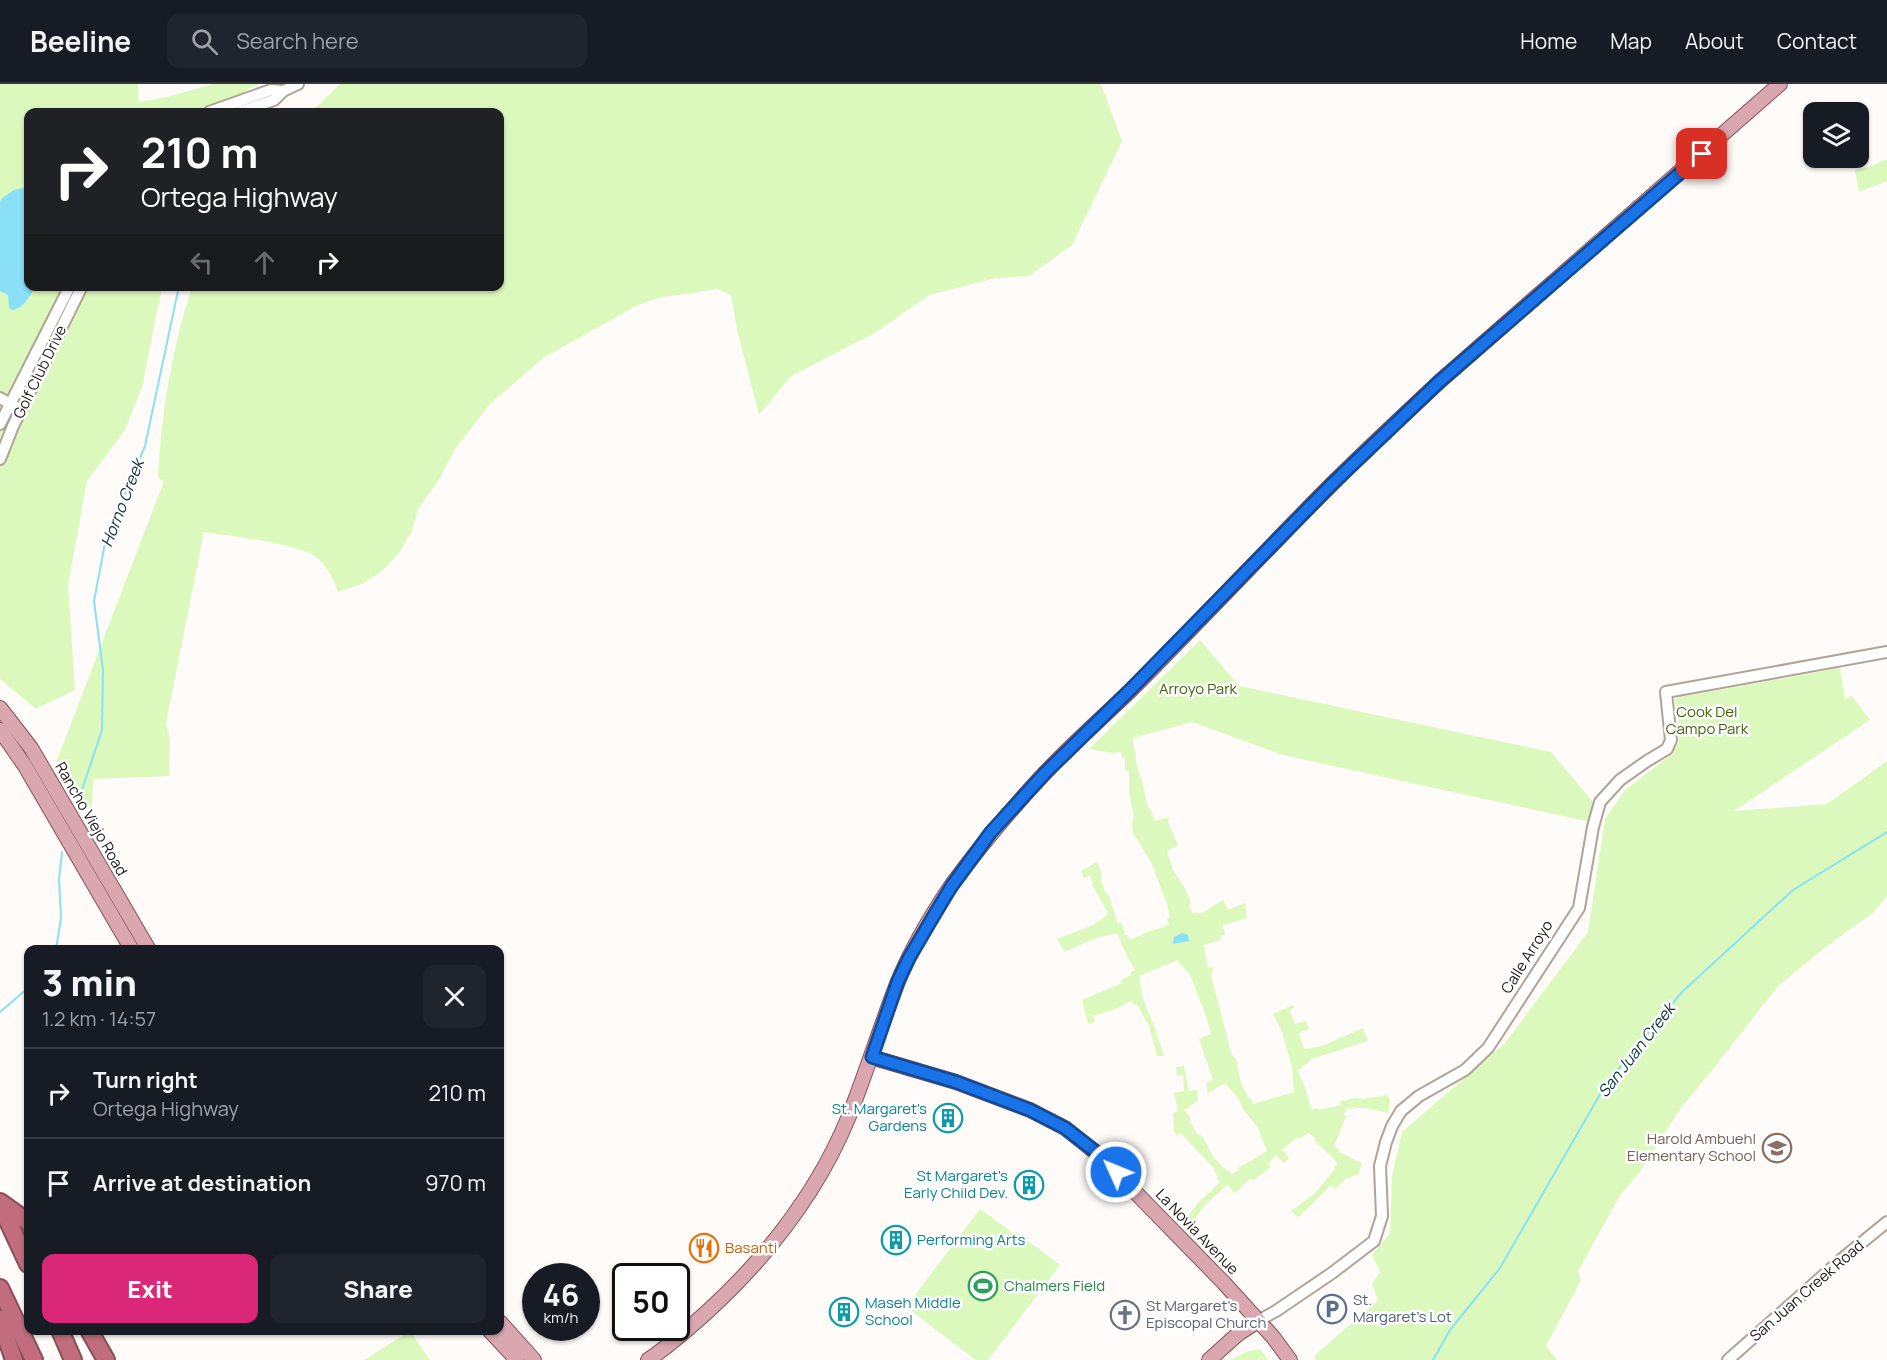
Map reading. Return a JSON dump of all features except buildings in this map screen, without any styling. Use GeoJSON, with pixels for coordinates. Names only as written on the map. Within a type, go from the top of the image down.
{"type":"FeatureCollection","features":[{"type":"Feature","properties":{"kind":"highway"},"geometry":{"type":"LineString","coordinates":[[0,1203],[24,1219]]}},
{"type":"Feature","properties":{"kind":"highway"},"geometry":{"type":"LineString","coordinates":[[0,1203],[24,1255]]}},
{"type":"Feature","properties":{"kind":"highway"},"geometry":{"type":"LineString","coordinates":[[0,1287],[34,1360]]}},
{"type":"Feature","properties":{"kind":"highway"},"geometry":{"type":"LineString","coordinates":[[0,1319],[14,1360]]}},
{"type":"Feature","properties":{"kind":"highway"},"geometry":{"type":"LineString","coordinates":[[62,1335],[73,1360]]}},
{"type":"Feature","properties":{"kind":"highway"},"geometry":{"type":"LineString","coordinates":[[93,1335],[106,1360]]}},
{"type":"Feature","properties":{"kind":"main road"},"geometry":{"type":"LineString","coordinates":[[648,1360],[686,1332],[727,1295],[784,1230],[831,1155],[848,1119],[898,981],[909,958],[951,887],[991,832],[1045,773],[1130,690],[1332,484],[1439,382],[1780,84]]}},
{"type":"Feature","properties":{"kind":"main road","name":"Rancho Viejo Road"},"geometry":{"type":"LineString","coordinates":[[0,708],[31,748],[146,945]]}},
{"type":"Feature","properties":{"kind":"main road","name":"Rancho Viejo Road"},"geometry":{"type":"LineString","coordinates":[[0,730],[25,766],[129,945]]}},
{"type":"Feature","properties":{"kind":"main road","name":"La Novia Avenue"},"geometry":{"type":"LineString","coordinates":[[872,1057],[956,1082],[1030,1110],[1065,1128],[1100,1155],[1224,1283],[1273,1337],[1290,1360]]}},
{"type":"Feature","properties":{"kind":"main road","name":"Calle Arroyo"},"geometry":{"type":"LineString","coordinates":[[1209,1360],[1238,1334],[1258,1321]]}},
{"type":"Feature","properties":{"kind":"main road"},"geometry":{"type":"LineString","coordinates":[[504,1326],[534,1360]]}},
{"type":"Feature","properties":{"kind":"main road"},"geometry":{"type":"LineString","coordinates":[[494,1335],[517,1360]]}},
{"type":"Feature","properties":{"kind":"street"},"geometry":{"type":"LineString","coordinates":[[251,108],[274,100],[283,91],[298,84]]}},
{"type":"Feature","properties":{"kind":"street"},"geometry":{"type":"LineString","coordinates":[[220,108],[271,90],[283,91]]}},
{"type":"Feature","properties":{"kind":"street","name":"Golf Club Drive"},"geometry":{"type":"LineString","coordinates":[[0,424],[67,291]]}},
{"type":"Feature","properties":{"kind":"street","name":"Golf Club Drive"},"geometry":{"type":"LineString","coordinates":[[0,459],[80,291]]}},
{"type":"Feature","properties":{"kind":"street"},"geometry":{"type":"LineString","coordinates":[[0,398],[22,409]]}},
{"type":"Feature","properties":{"kind":"street","name":"Calle Arroyo"},"geometry":{"type":"LineString","coordinates":[[1258,1321],[1332,1273],[1374,1241],[1382,1216],[1380,1166],[1392,1126],[1401,1111],[1419,1096],[1465,1070],[1488,1048],[1579,908],[1593,827],[1600,802],[1620,780],[1647,760],[1667,749],[1671,740],[1666,692],[1887,652]]}},
{"type":"Feature","properties":{"kind":"street","name":"San Juan Creek Road"},"geometry":{"type":"LineString","coordinates":[[1728,1360],[1833,1266],[1887,1222]]}},
{"type":"Feature","properties":{"kind":"green space"},"geometry":{"type":"Polygon","coordinates":[[[0,84],[138,84],[139,102],[213,84],[260,84],[249,88],[239,108],[24,108],[24,291],[161,291],[142,387],[125,430],[87,481],[68,586],[75,690],[36,709],[0,679],[0,84]]]}},
{"type":"Feature","properties":{"kind":"green space"},"geometry":{"type":"Polygon","coordinates":[[[340,84],[1101,84],[1122,141],[1072,245],[1029,276],[996,278],[929,295],[876,332],[790,377],[759,415],[737,330],[731,295],[717,289],[658,298],[636,306],[543,358],[490,404],[455,449],[439,480],[418,509],[412,531],[399,553],[383,570],[362,584],[338,592],[324,565],[307,552],[262,541],[204,532],[166,723],[170,741],[169,776],[93,779],[92,812],[57,760],[164,481],[158,477],[165,405],[173,357],[191,291],[504,291],[504,108],[315,108],[340,84]]]}},
{"type":"Feature","properties":{"kind":"green space"},"geometry":{"type":"Polygon","coordinates":[[[1887,159],[1887,181],[1859,192],[1855,170],[1887,159]]]}},
{"type":"Feature","properties":{"kind":"green space","name":"Arroyo Park"},"geometry":{"type":"Polygon","coordinates":[[[1200,640],[1239,686],[1551,752],[1594,803],[1590,822],[1283,755],[1192,722],[1133,738],[1137,767],[1154,821],[1170,817],[1168,822],[1178,845],[1167,851],[1173,870],[1191,902],[1189,907],[1193,914],[1198,912],[1200,914],[1223,900],[1228,910],[1245,903],[1247,918],[1223,925],[1225,935],[1220,936],[1221,940],[1204,945],[1208,968],[1214,967],[1211,975],[1232,1055],[1236,1059],[1241,1083],[1249,1099],[1251,1098],[1253,1104],[1294,1092],[1292,1067],[1282,1032],[1273,1014],[1293,1005],[1294,1008],[1290,1010],[1295,1024],[1306,1021],[1309,1029],[1299,1033],[1304,1049],[1322,1046],[1363,1028],[1368,1041],[1311,1059],[1302,1066],[1303,1068],[1297,1070],[1312,1110],[1338,1106],[1341,1105],[1340,1101],[1354,1098],[1364,1099],[1388,1095],[1390,1101],[1388,1113],[1367,1108],[1347,1108],[1334,1147],[1339,1149],[1339,1152],[1362,1163],[1358,1175],[1349,1179],[1348,1177],[1335,1189],[1331,1185],[1300,1216],[1297,1217],[1291,1211],[1314,1194],[1338,1163],[1309,1133],[1298,1139],[1297,1137],[1282,1150],[1289,1158],[1284,1163],[1276,1155],[1268,1164],[1271,1167],[1254,1180],[1250,1179],[1235,1193],[1227,1185],[1207,1203],[1196,1217],[1198,1220],[1189,1227],[1183,1221],[1220,1182],[1216,1178],[1218,1176],[1215,1169],[1180,1133],[1178,1136],[1174,1131],[1173,1113],[1178,1111],[1174,1093],[1184,1091],[1183,1075],[1177,1076],[1176,1067],[1184,1066],[1189,1091],[1197,1090],[1198,1101],[1184,1110],[1190,1117],[1190,1122],[1197,1134],[1202,1136],[1214,1158],[1226,1170],[1232,1174],[1267,1151],[1258,1128],[1225,1083],[1208,1093],[1206,1083],[1213,1080],[1199,1039],[1211,1034],[1190,974],[1178,960],[1139,976],[1143,993],[1141,994],[1164,1056],[1157,1056],[1149,1026],[1137,1004],[1134,1005],[1132,1000],[1118,1008],[1093,1016],[1095,1022],[1088,1024],[1082,1000],[1122,983],[1121,980],[1135,970],[1117,933],[1093,939],[1065,952],[1057,939],[1093,925],[1108,914],[1090,876],[1084,878],[1081,871],[1097,862],[1101,872],[1101,881],[1109,896],[1118,924],[1122,923],[1125,935],[1128,935],[1130,940],[1169,925],[1167,904],[1151,862],[1133,833],[1134,817],[1129,792],[1129,771],[1125,771],[1125,758],[1122,758],[1122,752],[1113,753],[1089,749],[1200,640]]]}},
{"type":"Feature","properties":{"kind":"green space","name":"Cook Del Campo Park"},"geometry":{"type":"Polygon","coordinates":[[[1840,668],[1845,699],[1852,696],[1870,720],[1734,811],[1827,804],[1887,761],[1887,896],[1874,912],[1778,986],[1680,1109],[1641,1170],[1619,1197],[1578,1271],[1581,1280],[1546,1346],[1557,1360],[1316,1360],[1314,1356],[1378,1300],[1372,1284],[1380,1272],[1372,1255],[1390,1233],[1392,1176],[1402,1132],[1505,1043],[1588,932],[1605,819],[1625,790],[1673,752],[1678,743],[1680,731],[1675,698],[1840,668]]]}},
{"type":"Feature","properties":{"kind":"green space","name":"Chalmers Field"},"geometry":{"type":"Polygon","coordinates":[[[980,1209],[1012,1232],[1016,1232],[1060,1265],[988,1360],[976,1360],[906,1307],[980,1209]]]}},
{"type":"Feature","properties":{"kind":"green space"},"geometry":{"type":"Polygon","coordinates":[[[404,1335],[413,1335],[430,1360],[364,1360],[404,1335]]]}},
{"type":"Feature","properties":{"kind":"green space"},"geometry":{"type":"Polygon","coordinates":[[[1260,1349],[1268,1360],[1230,1360],[1248,1351],[1260,1349]]]}},
{"type":"Feature","properties":{"kind":"water"},"geometry":{"type":"Polygon","coordinates":[[[24,188],[24,291],[32,291],[23,305],[11,310],[8,295],[0,291],[0,202],[14,190],[24,188]]]}},
{"type":"Feature","properties":{"kind":"water"},"geometry":{"type":"Polygon","coordinates":[[[1182,933],[1188,935],[1189,941],[1173,944],[1174,937],[1182,933]]]}},
{"type":"Feature","properties":{"kind":"waterway","name":"Horno Creek"},"geometry":{"type":"LineString","coordinates":[[82,790],[102,730],[103,670],[94,601],[106,538],[145,446],[178,291]]}},
{"type":"Feature","properties":{"kind":"waterway","name":"San Juan Creek"},"geometry":{"type":"LineString","coordinates":[[1433,1360],[1450,1330],[1500,1268],[1606,1084],[1682,992],[1793,890],[1887,832]]}},
{"type":"Feature","properties":{"kind":"waterway","name":"Horno Creek"},"geometry":{"type":"LineString","coordinates":[[57,945],[61,917],[59,879],[62,852]]}},
{"type":"Feature","properties":{"kind":"waterway","name":"Horno Creek"},"geometry":{"type":"LineString","coordinates":[[0,1012],[24,991]]}},
{"type":"Feature","properties":{"kind":"place","name":"St. Margaret's Gardens"},"geometry":{"type":"Point","coordinates":[948,1118]}},
{"type":"Feature","properties":{"kind":"place","name":"Harold Ambuehl Elementary School"},"geometry":{"type":"Point","coordinates":[1777,1148]}},
{"type":"Feature","properties":{"kind":"place","name":"St Margaret's Early Child Dev."},"geometry":{"type":"Point","coordinates":[1029,1185]}},
{"type":"Feature","properties":{"kind":"place","name":"Performing Arts"},"geometry":{"type":"Point","coordinates":[896,1240]}},
{"type":"Feature","properties":{"kind":"place","name":"Basanti"},"geometry":{"type":"Point","coordinates":[704,1248]}},
{"type":"Feature","properties":{"kind":"place","name":"Chalmers Field"},"geometry":{"type":"Point","coordinates":[983,1286]}},
{"type":"Feature","properties":{"kind":"place","name":"St. Margaret's Lot"},"geometry":{"type":"Point","coordinates":[1332,1309]}},
{"type":"Feature","properties":{"kind":"place","name":"Maseh Middle School"},"geometry":{"type":"Point","coordinates":[844,1312]}},
{"type":"Feature","properties":{"kind":"place","name":"St Margaret's Episcopal Church"},"geometry":{"type":"Point","coordinates":[1125,1315]}},
{"type":"Feature","properties":{"kind":"route"},"geometry":{"type":"LineString","coordinates":[[1116,1172],[1100,1155],[1065,1128],[1030,1110],[956,1082],[872,1057],[898,981],[923,932],[951,887],[991,832],[1045,773],[1130,690],[1332,484],[1439,382],[1702,154]]}}]}
